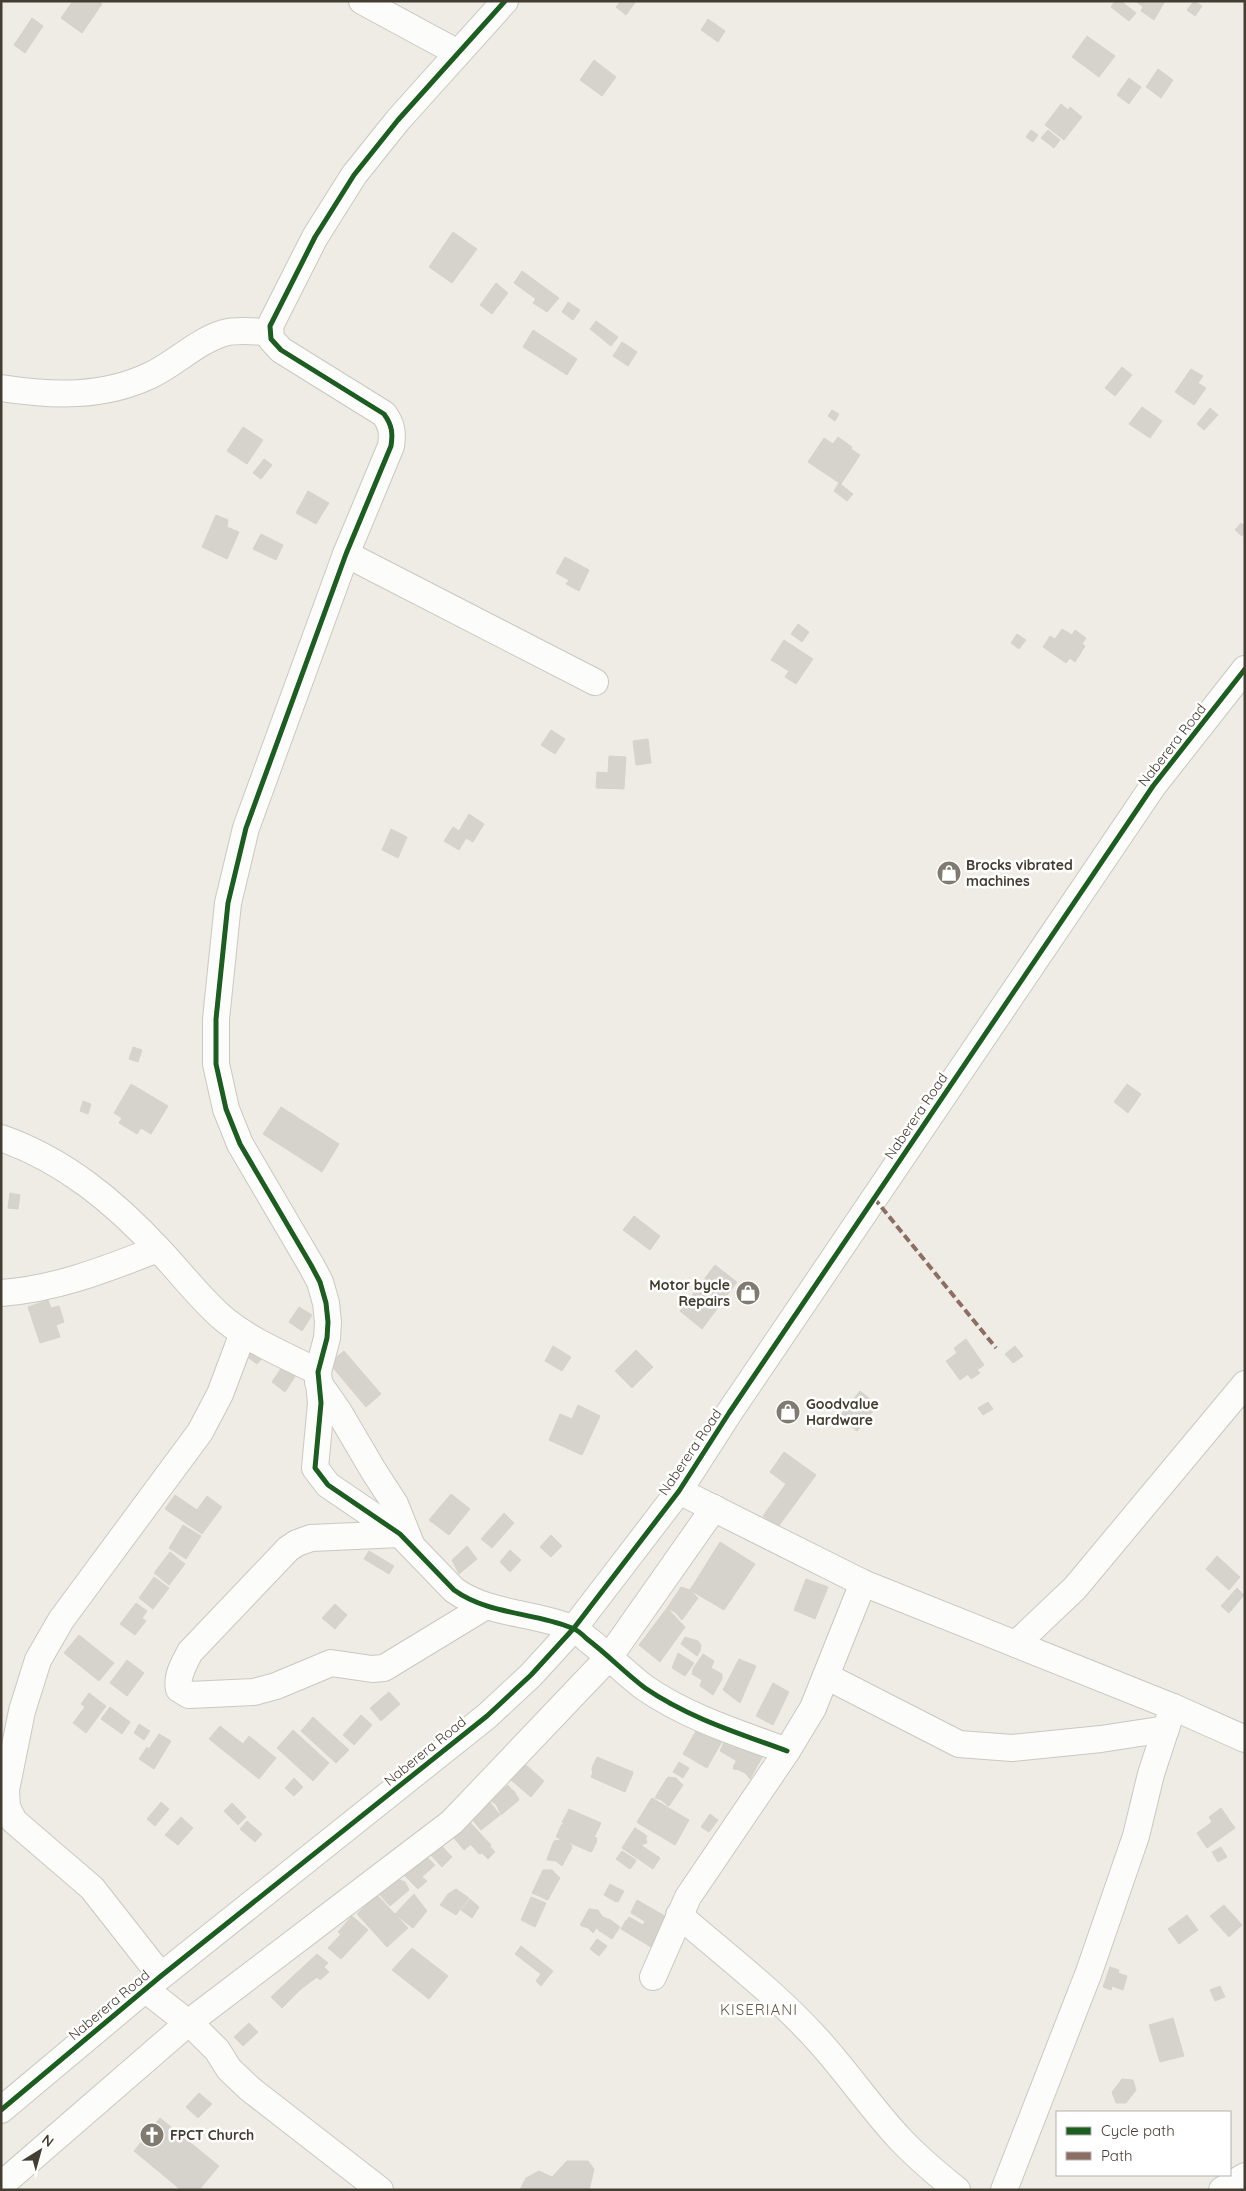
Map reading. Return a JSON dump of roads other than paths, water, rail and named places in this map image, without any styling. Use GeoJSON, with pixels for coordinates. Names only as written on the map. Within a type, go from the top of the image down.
{"type":"FeatureCollection","features":[{"type":"Feature","properties":{"kind":"street"},"geometry":{"type":"LineString","coordinates":[[362,1],[458,52]]}},
{"type":"Feature","properties":{"kind":"street"},"geometry":{"type":"LineString","coordinates":[[505,1],[398,120],[342,192],[314,237],[270,326],[270,332],[275,344],[281,350],[377,408],[389,421],[392,429],[391,446],[346,554],[246,828],[228,902],[215,1042],[220,1086],[226,1109],[240,1144],[320,1282],[326,1303],[327,1338],[318,1377],[321,1403],[315,1468],[328,1485],[406,1540],[454,1590],[473,1602],[574,1628],[610,1656],[643,1686],[682,1711],[704,1721],[787,1751]]}},
{"type":"Feature","properties":{"kind":"street"},"geometry":{"type":"LineString","coordinates":[[1,388],[64,395],[94,393],[124,386],[152,374],[213,337],[241,331],[270,332]]}},
{"type":"Feature","properties":{"kind":"street"},"geometry":{"type":"LineString","coordinates":[[346,554],[595,682]]}},
{"type":"Feature","properties":{"kind":"street","name":"Naberera Road"},"geometry":{"type":"LineString","coordinates":[[1,2110],[153,1983],[487,1716],[531,1674],[574,1628],[679,1491],[734,1405],[1153,786],[1245,669]]}},
{"type":"Feature","properties":{"kind":"street"},"geometry":{"type":"LineString","coordinates":[[1,1138],[40,1153],[91,1186],[158,1249],[214,1310],[243,1333],[318,1377],[373,1470],[396,1504],[406,1540]]}},
{"type":"Feature","properties":{"kind":"street"},"geometry":{"type":"LineString","coordinates":[[1,1293],[30,1290],[80,1278],[158,1249]]}},
{"type":"Feature","properties":{"kind":"street"},"geometry":{"type":"LineString","coordinates":[[243,1333],[220,1394],[200,1432],[61,1620],[38,1660],[22,1711],[4,1807],[20,1827],[81,1878],[101,1898],[153,1983],[188,2023],[207,2040],[229,2068],[250,2089],[380,2190]]}},
{"type":"Feature","properties":{"kind":"street"},"geometry":{"type":"LineString","coordinates":[[1016,1644],[1075,1588],[1245,1384]]}},
{"type":"Feature","properties":{"kind":"street"},"geometry":{"type":"LineString","coordinates":[[679,1491],[863,1583],[1016,1644],[1169,1718],[1245,1738]]}},
{"type":"Feature","properties":{"kind":"street"},"geometry":{"type":"LineString","coordinates":[[1,2185],[188,2023],[452,1822],[610,1656],[714,1508]]}},
{"type":"Feature","properties":{"kind":"street"},"geometry":{"type":"LineString","coordinates":[[406,1540],[311,1538],[288,1548],[190,1652],[178,1682],[179,1689],[189,1695],[254,1692],[276,1686],[331,1662],[384,1668],[486,1606]]}},
{"type":"Feature","properties":{"kind":"street"},"geometry":{"type":"LineString","coordinates":[[653,1977],[679,1915],[699,1880],[787,1751],[813,1708],[863,1583]]}},
{"type":"Feature","properties":{"kind":"street"},"geometry":{"type":"LineString","coordinates":[[826,1676],[959,1744],[1012,1748],[1101,1739],[1169,1718]]}},
{"type":"Feature","properties":{"kind":"street"},"geometry":{"type":"LineString","coordinates":[[1004,2190],[1089,1972],[1136,1836],[1151,1774],[1169,1718]]}},
{"type":"Feature","properties":{"kind":"street"},"geometry":{"type":"LineString","coordinates":[[679,1915],[782,2004],[844,2070],[898,2138],[925,2165],[957,2190]]}},
{"type":"Feature","properties":{"kind":"street"},"geometry":{"type":"LineString","coordinates":[[1222,2190],[1245,2176]]}},
{"type":"Feature","properties":{"kind":"place","name":"Brocks vibrated machines"},"geometry":{"type":"Point","coordinates":[949,873]}},
{"type":"Feature","properties":{"kind":"place","name":"Motor bycle Repairs"},"geometry":{"type":"Point","coordinates":[748,1293]}},
{"type":"Feature","properties":{"kind":"place","name":"Goodvalue Hardware"},"geometry":{"type":"Point","coordinates":[788,1412]}},
{"type":"Feature","properties":{"kind":"place","name":"FPCT Church"},"geometry":{"type":"Point","coordinates":[152,2135]}},
{"type":"Feature","properties":{"kind":"district","name":"KISERIANI"},"geometry":{"type":"Point","coordinates":[759,2009]}}]}
